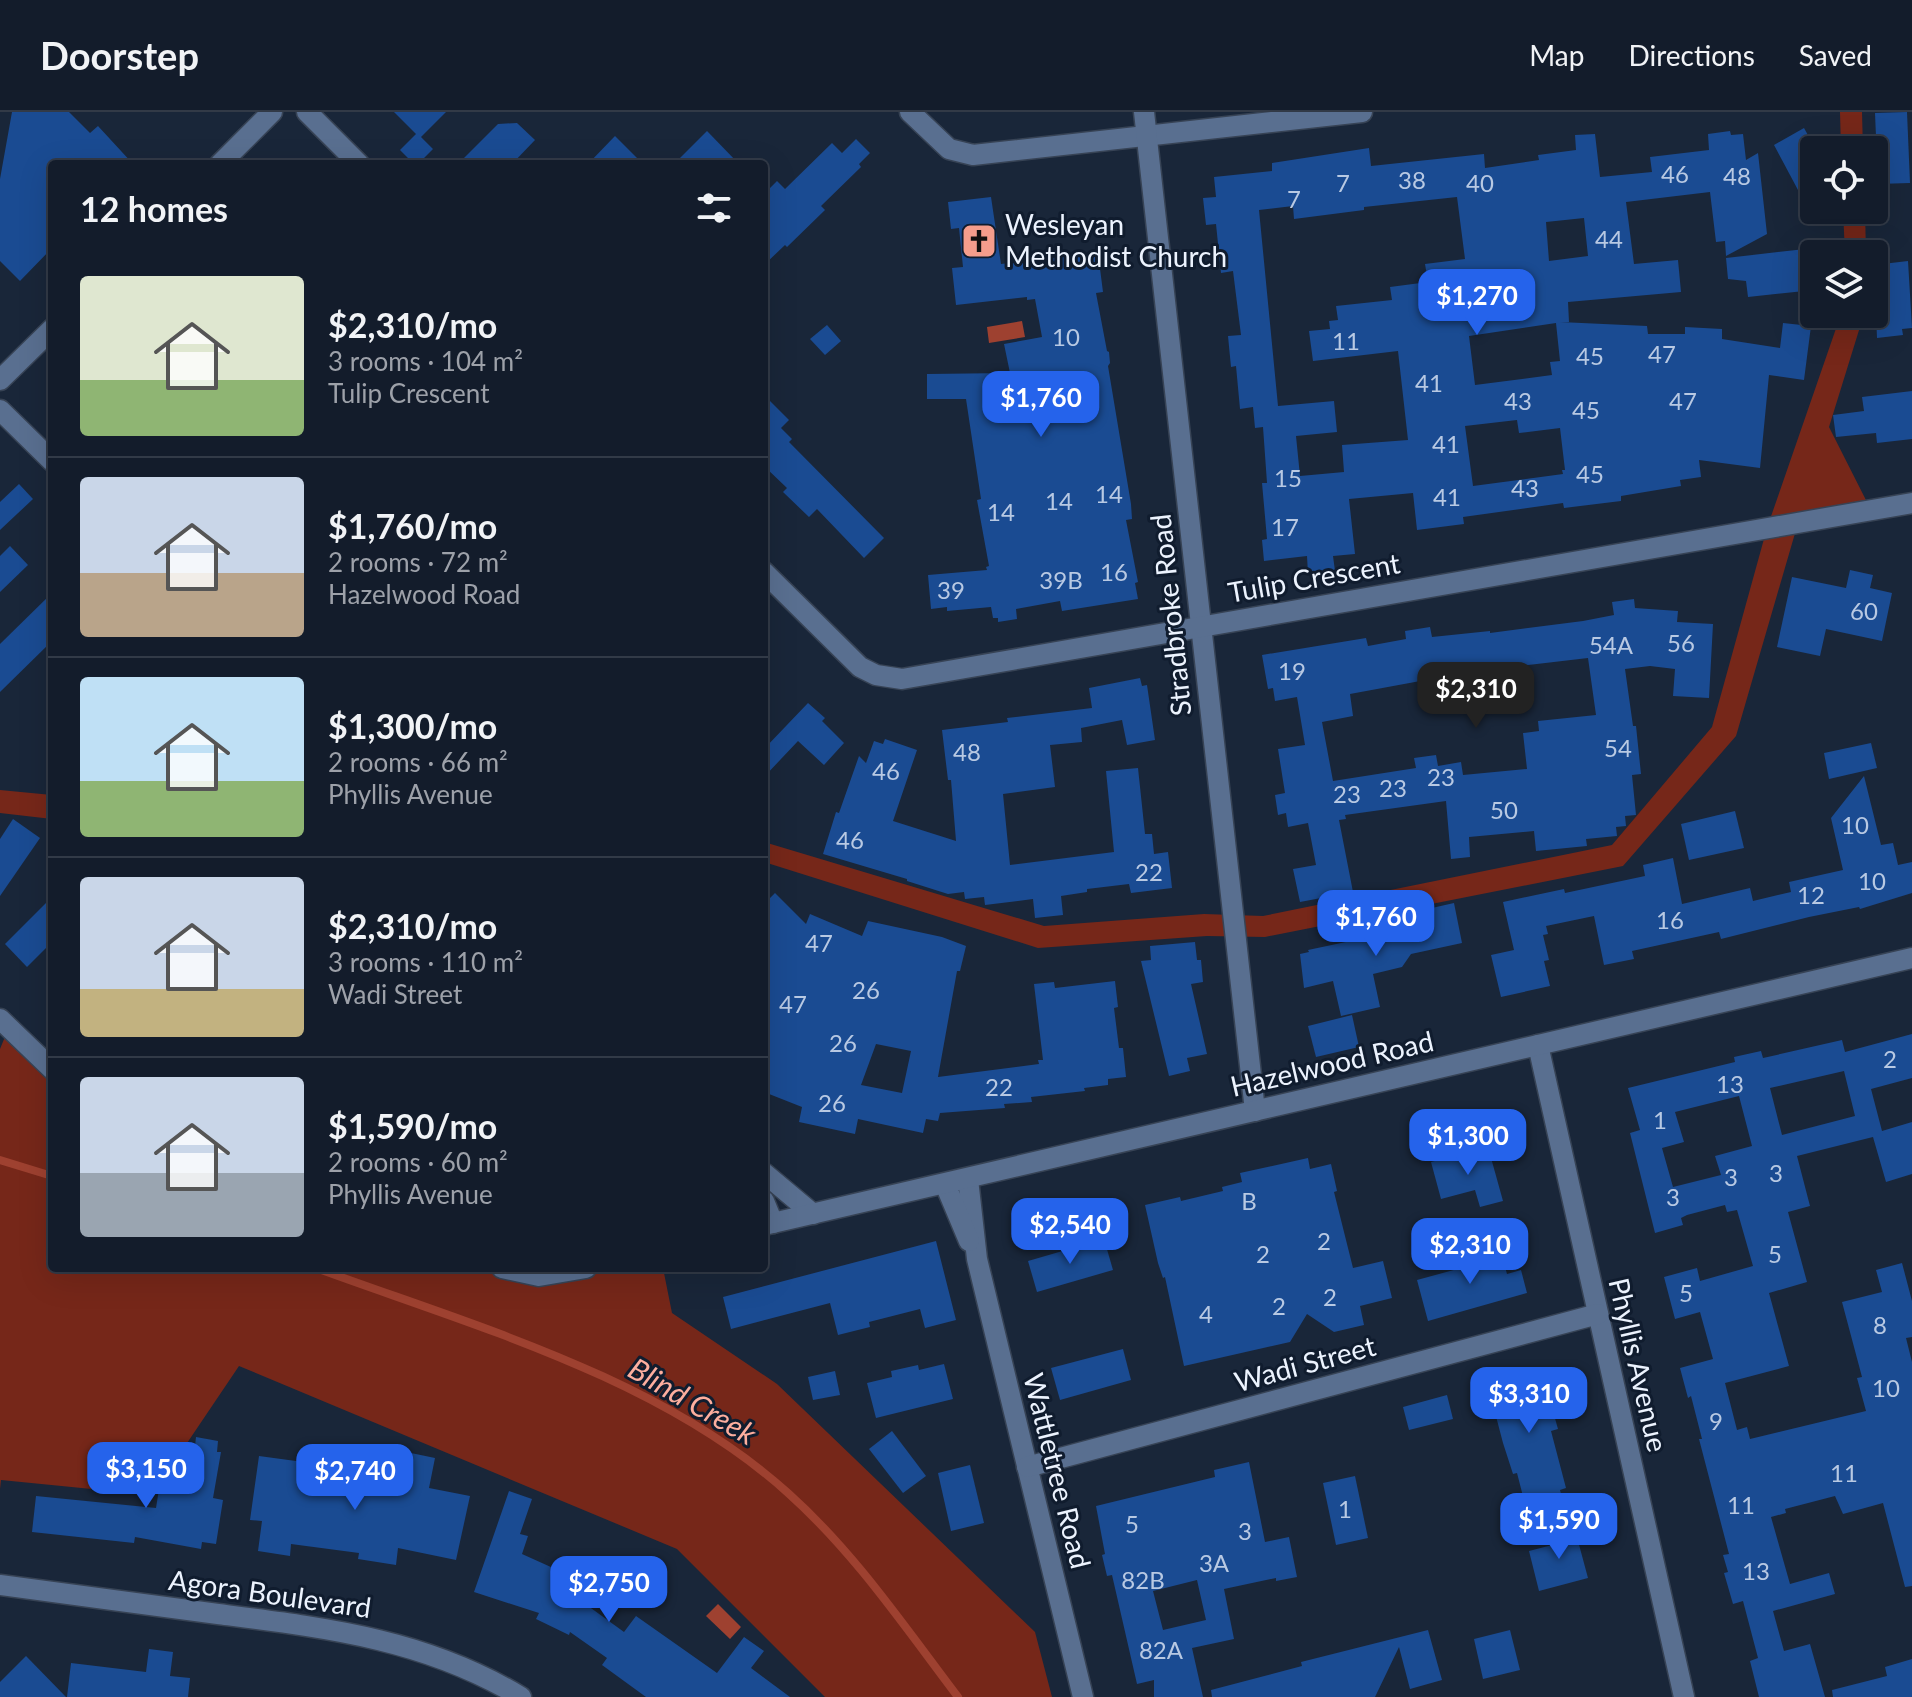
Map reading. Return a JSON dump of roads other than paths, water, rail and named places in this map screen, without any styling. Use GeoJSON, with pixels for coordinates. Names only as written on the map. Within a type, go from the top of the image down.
{"type":"FeatureCollection","features":[{"type":"Feature","properties":{"kind":"street"},"geometry":{"type":"LineString","coordinates":[[224,160],[273,112],[290,117],[304,112],[355,160]]}},
{"type":"Feature","properties":{"kind":"street"},"geometry":{"type":"LineString","coordinates":[[910,112],[942,144],[964,155],[1362,112]]}},
{"type":"Feature","properties":{"kind":"street","name":"Stradbroke Road"},"geometry":{"type":"LineString","coordinates":[[1144,112],[1255,1111]]}},
{"type":"Feature","properties":{"kind":"street"},"geometry":{"type":"LineString","coordinates":[[48,333],[0,382],[5,396],[0,410],[48,457]]}},
{"type":"Feature","properties":{"kind":"street","name":"Tulip Crescent"},"geometry":{"type":"LineString","coordinates":[[768,576],[860,667],[888,678],[915,678],[1912,503]]}},
{"type":"Feature","properties":{"kind":"street","name":"Hazelwood Road"},"geometry":{"type":"LineString","coordinates":[[768,1224],[1912,958]]}},
{"type":"Feature","properties":{"kind":"street"},"geometry":{"type":"LineString","coordinates":[[0,1019],[48,1065]]}},
{"type":"Feature","properties":{"kind":"street","name":"Phyllis Avenue"},"geometry":{"type":"LineString","coordinates":[[1538,1045],[1684,1697]]}},
{"type":"Feature","properties":{"kind":"street"},"geometry":{"type":"LineString","coordinates":[[768,1176],[813,1214]]}},
{"type":"Feature","properties":{"kind":"street","name":"Wattletree Road"},"geometry":{"type":"LineString","coordinates":[[968,1179],[977,1259],[1083,1697]]}},
{"type":"Feature","properties":{"kind":"street","name":"Wattletree Road"},"geometry":{"type":"LineString","coordinates":[[945,1184],[977,1259]]}},
{"type":"Feature","properties":{"kind":"street"},"geometry":{"type":"LineString","coordinates":[[520,1272],[539,1276],[562,1272]]}},
{"type":"Feature","properties":{"kind":"street","name":"Wadi Street"},"geometry":{"type":"LineString","coordinates":[[1027,1467],[1598,1314]]}},
{"type":"Feature","properties":{"kind":"street","name":"Agora Boulevard"},"geometry":{"type":"LineString","coordinates":[[0,1585],[349,1632],[429,1653],[521,1697]]}},
{"type":"Feature","properties":{"kind":"waterway","name":"Blind Creek"},"geometry":{"type":"LineString","coordinates":[[0,1160],[48,1175]]}},
{"type":"Feature","properties":{"kind":"waterway","name":"Blind Creek"},"geometry":{"type":"LineString","coordinates":[[327,1272],[564,1359],[683,1417],[738,1453],[788,1493],[835,1540],[958,1697]]}},
{"type":"Feature","properties":{"kind":"place","name":"Wesleyan Methodist Church"},"geometry":{"type":"Point","coordinates":[979,241]}}]}
